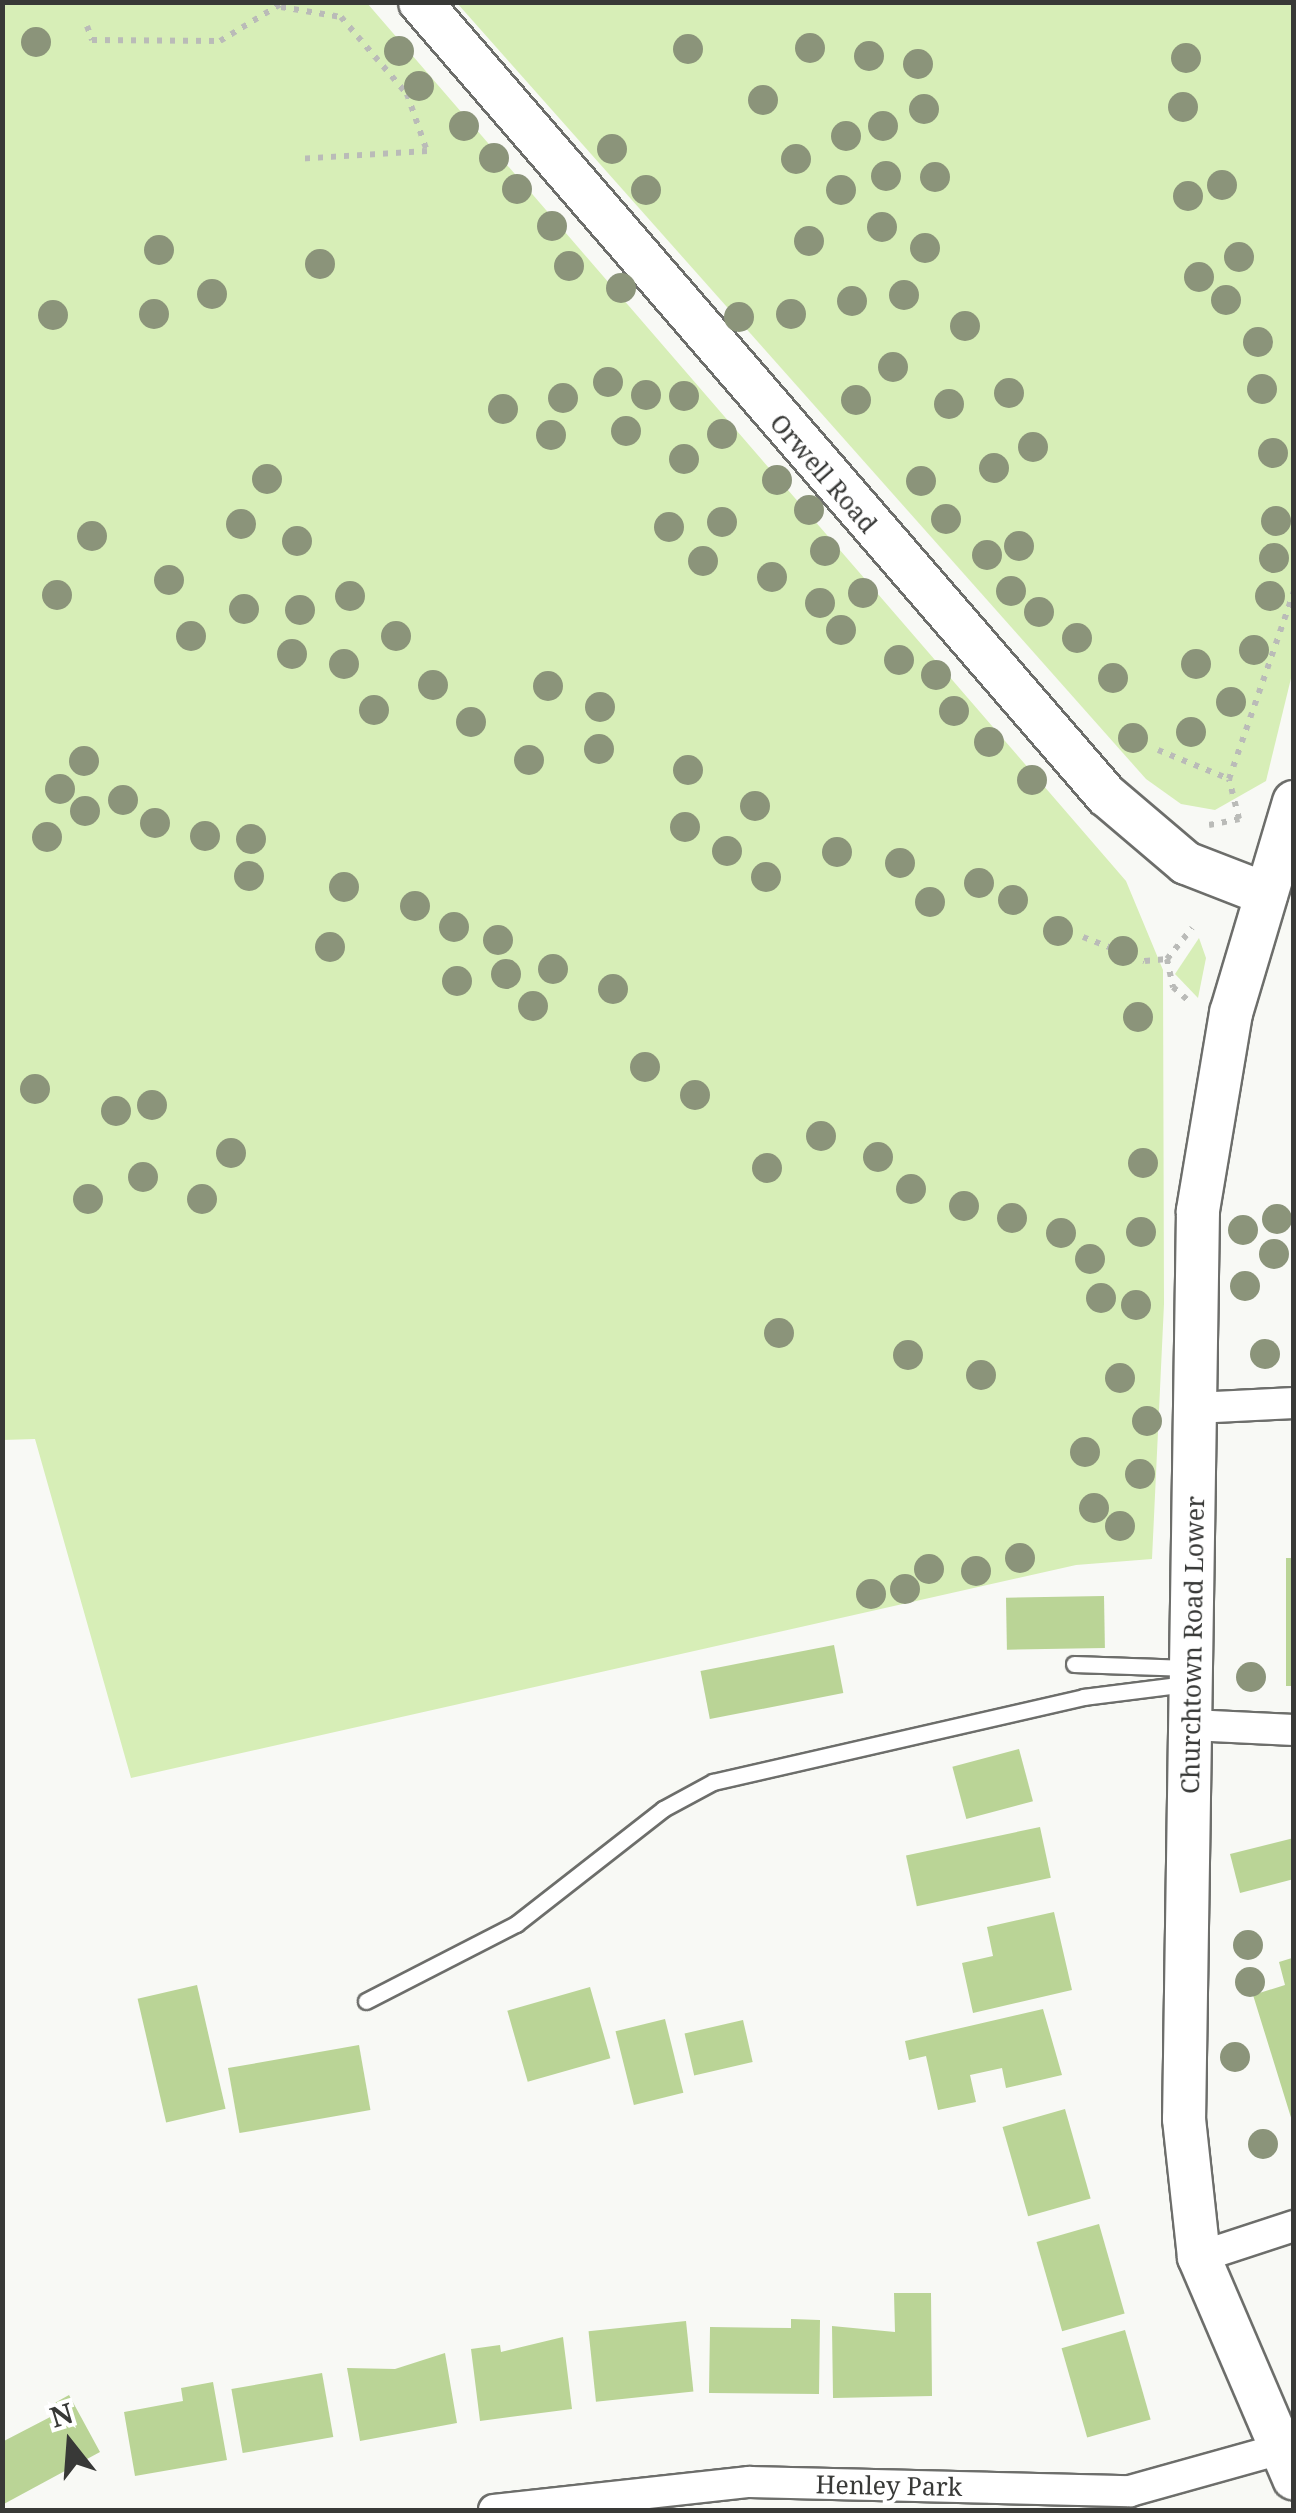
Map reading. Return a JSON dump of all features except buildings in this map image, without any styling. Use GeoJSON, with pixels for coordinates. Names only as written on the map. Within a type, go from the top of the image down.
{"type":"FeatureCollection","features":[{"type":"Feature","properties":{"kind":"street","name":"Orwell Road"},"geometry":{"type":"LineString","coordinates":[[420,2],[1106,795],[1186,863],[1266,894]]}},
{"type":"Feature","properties":{"kind":"street","name":"Churchtown Road Lower"},"geometry":{"type":"LineString","coordinates":[[1287,2464],[1199,2257],[1184,2119],[1195,1408],[1204,1140],[1266,894],[1294,802]]}},
{"type":"Feature","properties":{"kind":"street"},"geometry":{"type":"LineString","coordinates":[[1195,1408],[1294,1403]]}},
{"type":"Feature","properties":{"kind":"street"},"geometry":{"type":"LineString","coordinates":[[1192,1693],[1294,1730]]}},
{"type":"Feature","properties":{"kind":"street"},"geometry":{"type":"LineString","coordinates":[[1199,2257],[1294,2226]]}},
{"type":"Feature","properties":{"kind":"street","name":"Henley Park"},"geometry":{"type":"LineString","coordinates":[[494,2510],[683,2499],[1130,2491],[1287,2464]]}},
{"type":"Feature","properties":{"kind":"lane"},"geometry":{"type":"LineString","coordinates":[[1074,1664],[1192,1693]]}},
{"type":"Feature","properties":{"kind":"lane"},"geometry":{"type":"LineString","coordinates":[[366,2001],[516,1924],[663,1809],[713,1782],[1083,1697],[1192,1693]]}},
{"type":"Feature","properties":{"kind":"path"},"geometry":{"type":"LineString","coordinates":[[87,26],[92,40],[137,34],[202,43],[238,36],[283,5],[341,17],[408,94],[428,151],[298,159]]}},
{"type":"Feature","properties":{"kind":"path"},"geometry":{"type":"LineString","coordinates":[[1158,750],[1229,779],[1294,591]]}},
{"type":"Feature","properties":{"kind":"path"},"geometry":{"type":"LineString","coordinates":[[1084,937],[1129,960],[1167,959],[1192,928]]}},
{"type":"Feature","properties":{"kind":"path"},"geometry":{"type":"LineString","coordinates":[[1167,959],[1173,987],[1196,1006]]}},
{"type":"Feature","properties":{"kind":"green space"},"geometry":{"type":"Polygon","coordinates":[[[2,3],[367,3],[1126,881],[1163,970],[1164,1304],[1152,1559],[1076,1565],[131,1778],[35,1439],[3,1440],[2,3]]]}},
{"type":"Feature","properties":{"kind":"green space"},"geometry":{"type":"Polygon","coordinates":[[[457,3],[1293,3],[1294,666],[1266,781],[1215,810],[1181,804],[1146,779],[457,3]]]}},
{"type":"Feature","properties":{"kind":"green space"},"geometry":{"type":"Polygon","coordinates":[[[1199,938],[1206,958],[1198,998],[1175,974],[1199,938]]]}}]}
